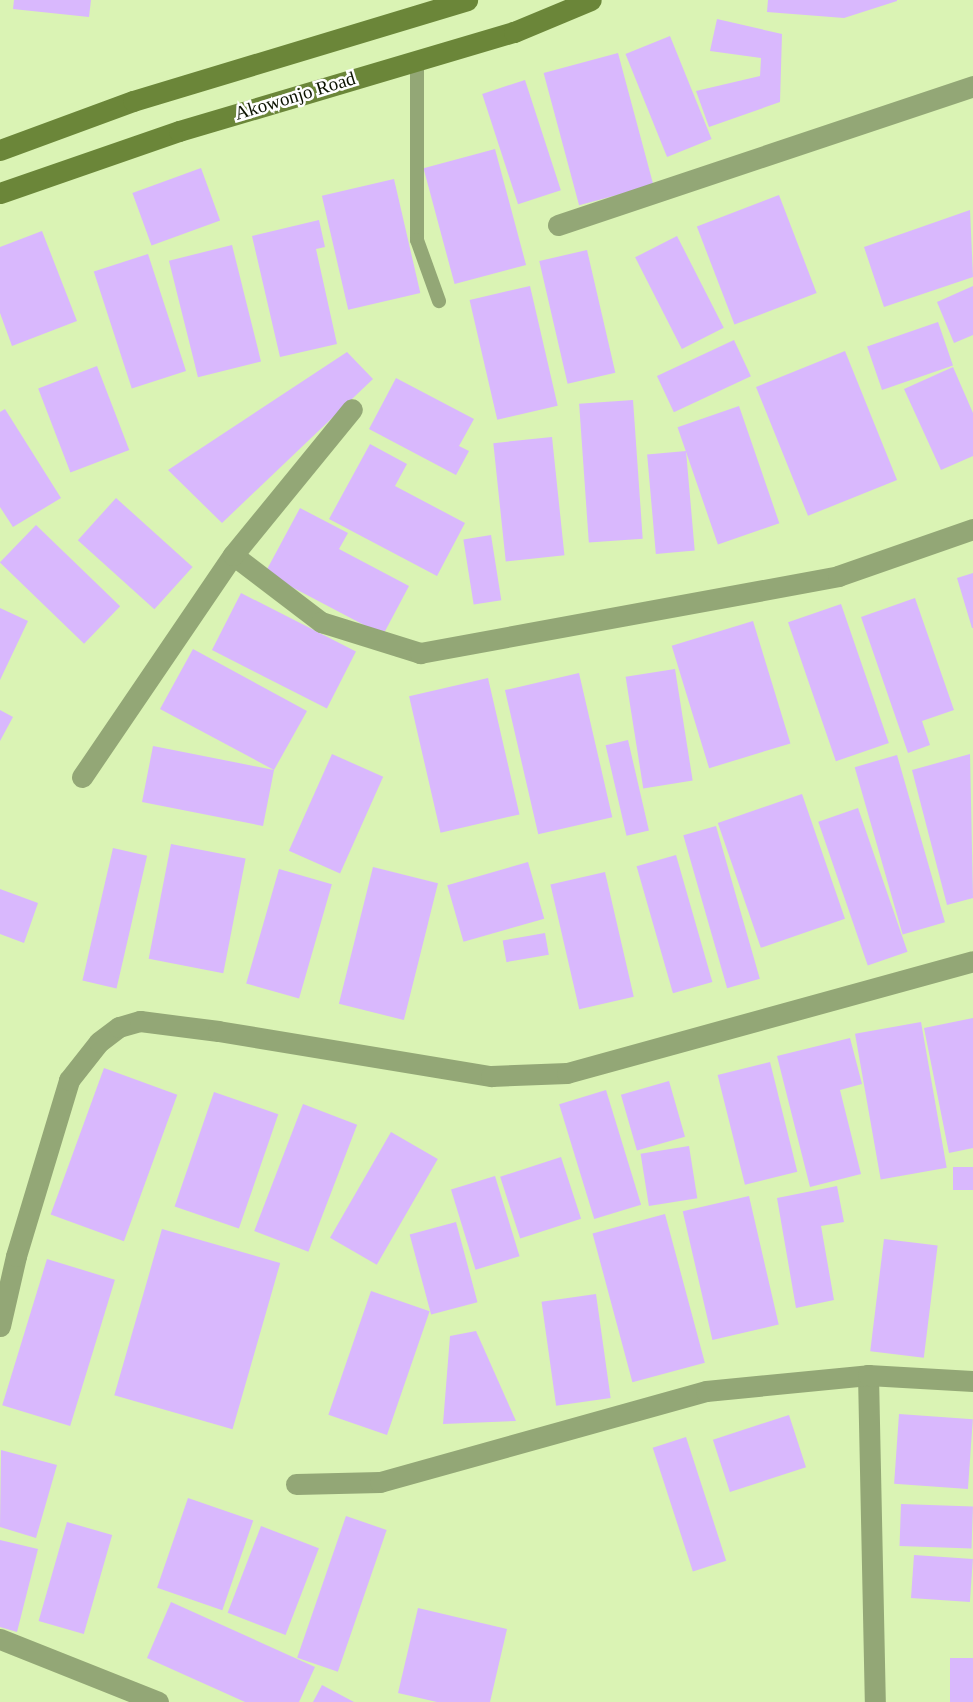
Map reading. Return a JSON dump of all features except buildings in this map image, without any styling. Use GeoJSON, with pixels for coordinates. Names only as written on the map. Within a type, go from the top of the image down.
{"type":"FeatureCollection","features":[{"type":"Feature","properties":{"kind":"main road"},"geometry":{"type":"LineString","coordinates":[[0,150],[133,101],[467,0]]}},
{"type":"Feature","properties":{"kind":"main road","name":"Akowonjo Road"},"geometry":{"type":"LineString","coordinates":[[0,193],[179,131],[514,32],[591,0]]}},
{"type":"Feature","properties":{"kind":"street"},"geometry":{"type":"LineString","coordinates":[[558,225],[973,86]]}},
{"type":"Feature","properties":{"kind":"street"},"geometry":{"type":"LineString","coordinates":[[82,777],[233,555],[352,409]]}},
{"type":"Feature","properties":{"kind":"street"},"geometry":{"type":"LineString","coordinates":[[233,555],[321,622],[420,653],[838,576],[973,528]]}},
{"type":"Feature","properties":{"kind":"street"},"geometry":{"type":"LineString","coordinates":[[0,1326],[8,1254],[69,1080],[99,1042],[119,1027],[140,1021],[218,1031],[491,1076],[568,1073],[973,961]]}},
{"type":"Feature","properties":{"kind":"street"},"geometry":{"type":"LineString","coordinates":[[296,1483],[380,1482],[706,1391],[868,1375],[973,1381]]}},
{"type":"Feature","properties":{"kind":"street"},"geometry":{"type":"LineString","coordinates":[[868,1375],[875,1702]]}},
{"type":"Feature","properties":{"kind":"street"},"geometry":{"type":"LineString","coordinates":[[0,1639],[158,1702]]}},
{"type":"Feature","properties":{"kind":"lane"},"geometry":{"type":"LineString","coordinates":[[417,62],[417,240],[439,301]]}}]}
